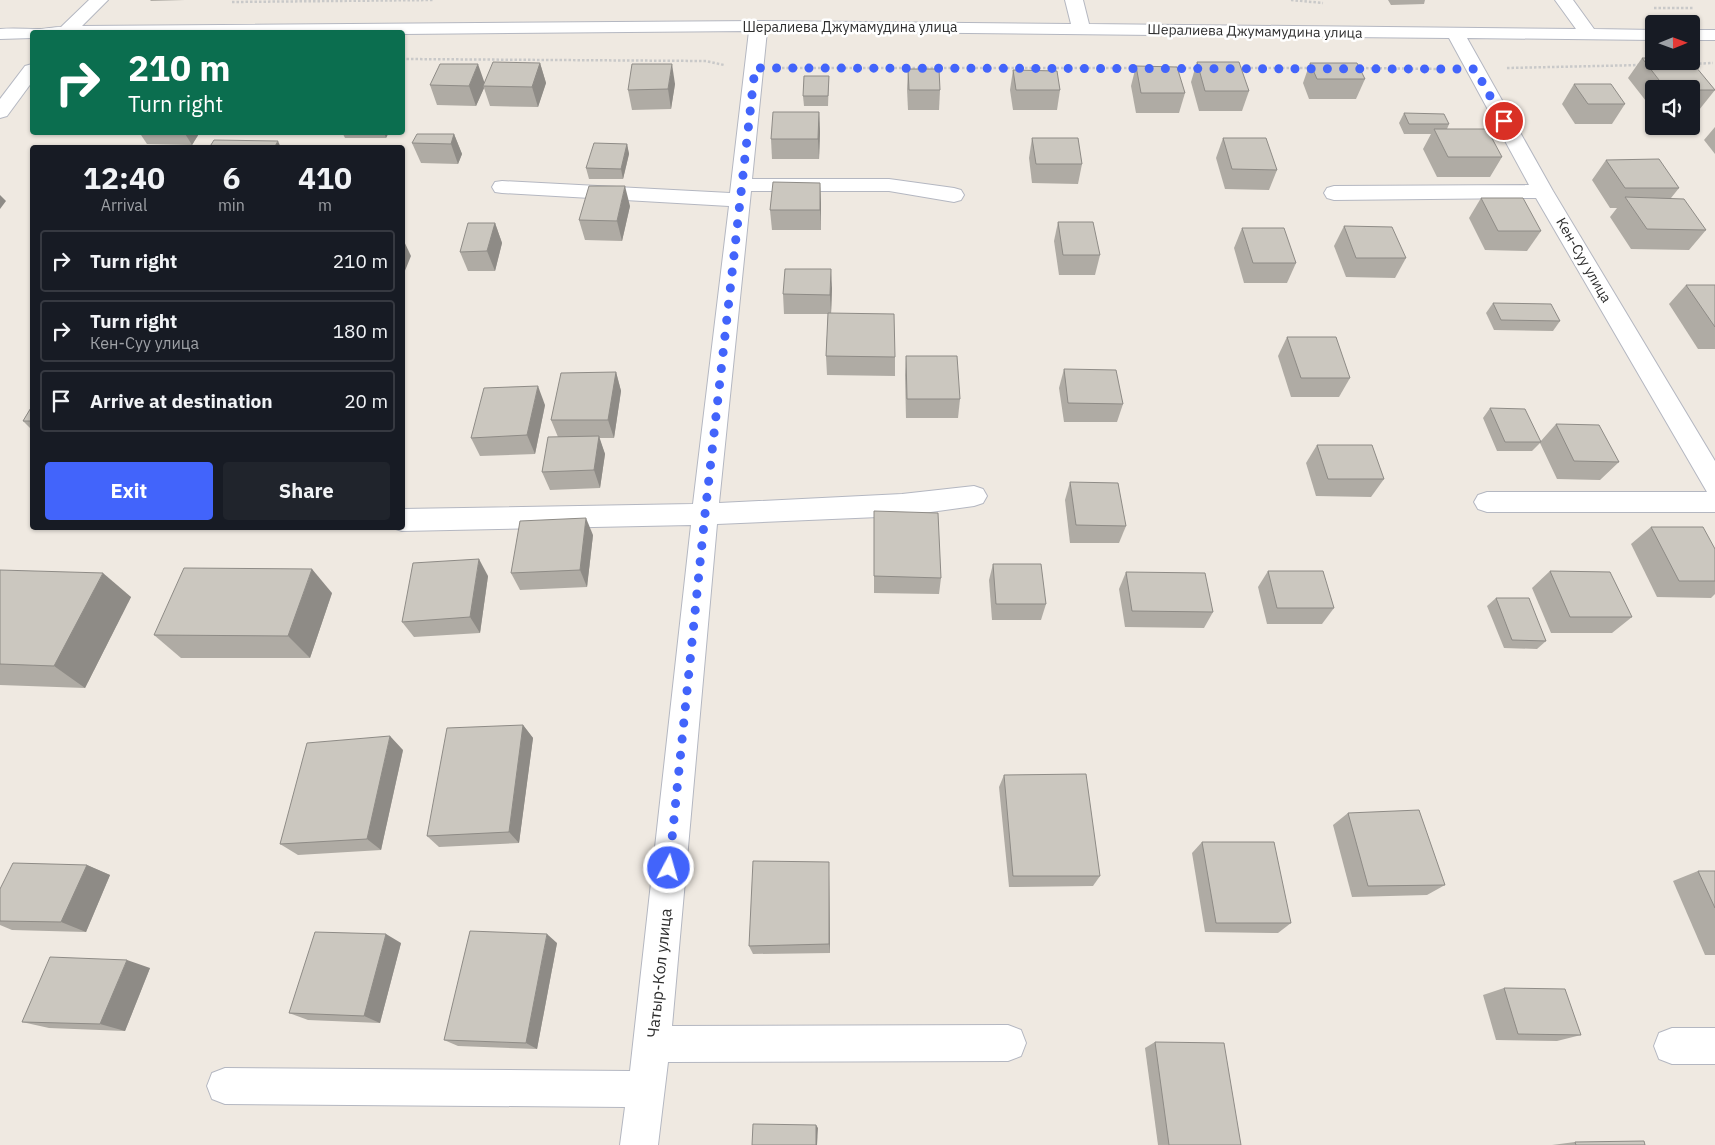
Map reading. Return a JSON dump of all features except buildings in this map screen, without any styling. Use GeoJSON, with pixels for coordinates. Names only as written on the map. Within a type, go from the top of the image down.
{"type":"FeatureCollection","features":[{"type":"Feature","properties":{"kind":"street"},"geometry":{"type":"LineString","coordinates":[[68,30],[99,0]]}},
{"type":"Feature","properties":{"kind":"street"},"geometry":{"type":"LineString","coordinates":[[1074,0],[1081,29]]}},
{"type":"Feature","properties":{"kind":"street"},"geometry":{"type":"LineString","coordinates":[[1564,0],[1589,35]]}},
{"type":"Feature","properties":{"kind":"street","name":"Шералиева Джумамудина улица"},"geometry":{"type":"LineString","coordinates":[[297,30],[759,26],[1645,35]]}},
{"type":"Feature","properties":{"kind":"street","name":"Чатыр-Кол улица"},"geometry":{"type":"LineString","coordinates":[[639,1145],[652,1044],[705,514],[759,26]]}},
{"type":"Feature","properties":{"kind":"street"},"geometry":{"type":"LineString","coordinates":[[0,34],[30,33]]}},
{"type":"Feature","properties":{"kind":"street","name":"Кен-Суу улица"},"geometry":{"type":"LineString","coordinates":[[1456,34],[1543,191],[1715,484]]}},
{"type":"Feature","properties":{"kind":"street"},"geometry":{"type":"LineString","coordinates":[[1700,35],[1715,35]]}},
{"type":"Feature","properties":{"kind":"street"},"geometry":{"type":"LineString","coordinates":[[0,112],[30,73]]}},
{"type":"Feature","properties":{"kind":"street"},"geometry":{"type":"LineString","coordinates":[[502,187],[742,193],[889,185],[954,195]]}},
{"type":"Feature","properties":{"kind":"street"},"geometry":{"type":"LineString","coordinates":[[1334,193],[1543,191]]}},
{"type":"Feature","properties":{"kind":"street"},"geometry":{"type":"LineString","coordinates":[[405,520],[705,514],[902,505],[974,496]]}},
{"type":"Feature","properties":{"kind":"street"},"geometry":{"type":"LineString","coordinates":[[1487,502],[1715,502]]}},
{"type":"Feature","properties":{"kind":"street"},"geometry":{"type":"LineString","coordinates":[[652,1044],[1008,1043]]}},
{"type":"Feature","properties":{"kind":"street"},"geometry":{"type":"LineString","coordinates":[[1672,1046],[1715,1046]]}},
{"type":"Feature","properties":{"kind":"street"},"geometry":{"type":"LineString","coordinates":[[225,1086],[646,1089]]}},
{"type":"Feature","properties":{"kind":"path"},"geometry":{"type":"LineString","coordinates":[[405,60],[706,61],[736,68],[1140,68]]}},
{"type":"Feature","properties":{"kind":"path"},"geometry":{"type":"LineString","coordinates":[[1700,64],[1715,63]]}},
{"type":"Feature","properties":{"kind":"path"},"geometry":{"type":"LineString","coordinates":[[1357,68],[1475,69],[1645,65]]}},
{"type":"Feature","properties":{"kind":"path"},"geometry":{"type":"LineString","coordinates":[[1170,68],[1199,68]]}},
{"type":"Feature","properties":{"kind":"path"},"geometry":{"type":"LineString","coordinates":[[1229,68],[1318,68]]}},
{"type":"Feature","properties":{"kind":"route"},"geometry":{"type":"LineString","coordinates":[[669,868],[705,514],[755,68],[1475,69],[1504,121]]}}]}
